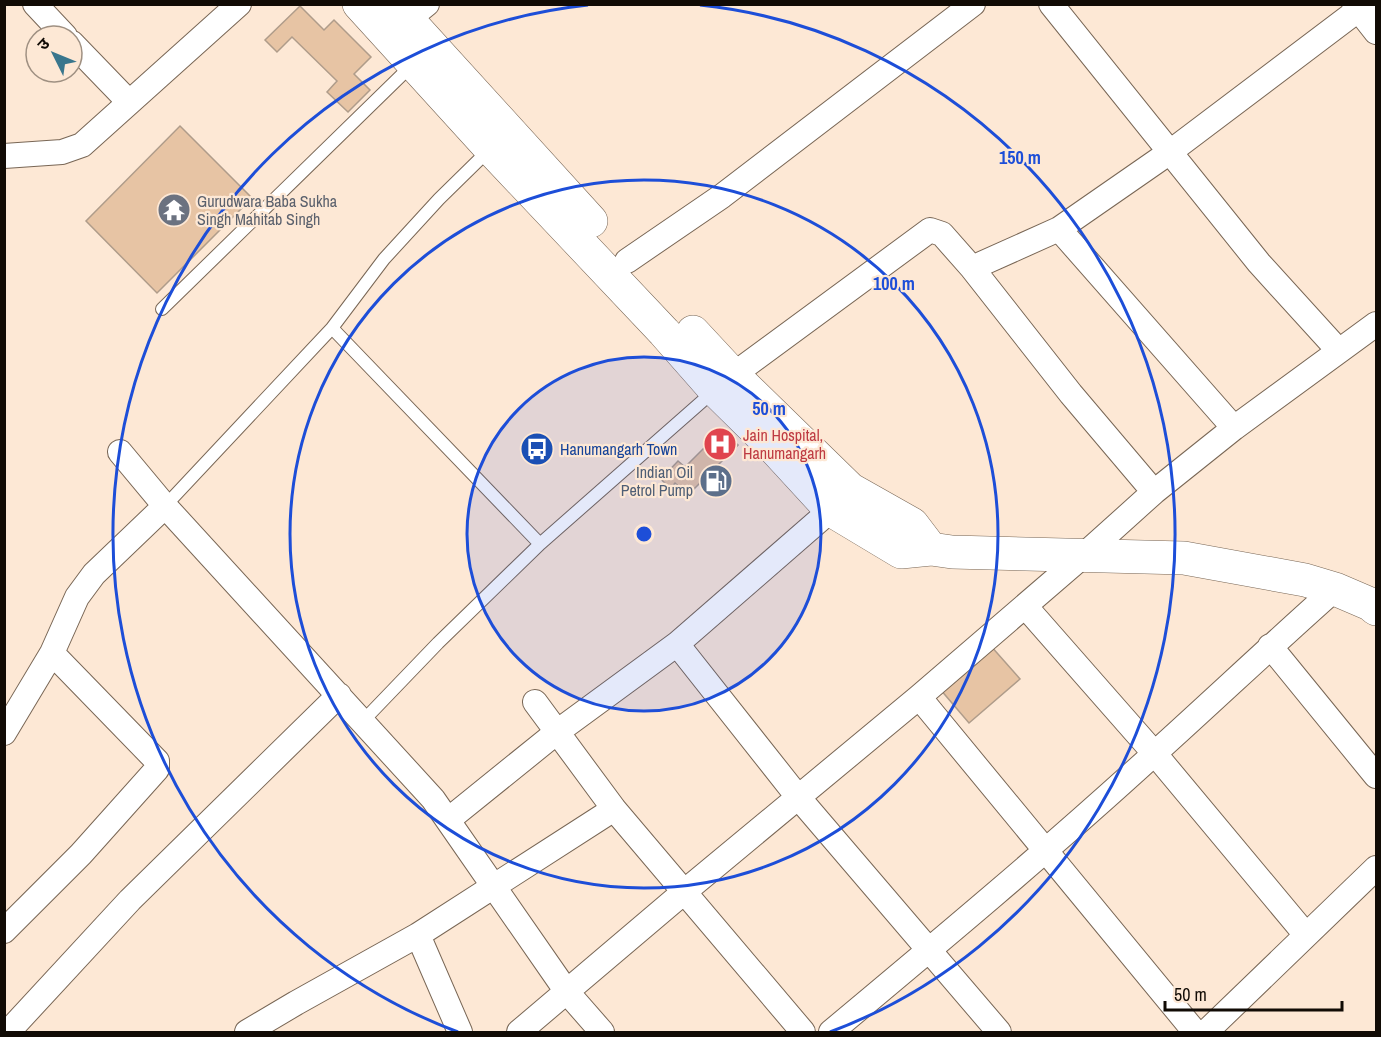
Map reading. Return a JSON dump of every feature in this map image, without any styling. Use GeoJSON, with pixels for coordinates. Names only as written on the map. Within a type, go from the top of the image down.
{"type":"FeatureCollection","features":[{"type":"Feature","properties":{"kind":"main road"},"geometry":{"type":"LineString","coordinates":[[359,4],[404,16],[627,261],[802,481],[831,510],[901,552],[931,549],[952,552],[1184,558],[1295,578],[1335,589],[1377,609]]}},
{"type":"Feature","properties":{"kind":"main road"},"geometry":{"type":"LineString","coordinates":[[404,16],[414,63],[490,148],[664,332],[850,489],[912,524],[931,549]]}},
{"type":"Feature","properties":{"kind":"street"},"geometry":{"type":"LineString","coordinates":[[35,4],[54,24]]}},
{"type":"Feature","properties":{"kind":"street"},"geometry":{"type":"LineString","coordinates":[[627,261],[722,196],[973,4]]}},
{"type":"Feature","properties":{"kind":"street"},"geometry":{"type":"LineString","coordinates":[[1052,4],[1259,263],[1339,351]]}},
{"type":"Feature","properties":{"kind":"street"},"geometry":{"type":"LineString","coordinates":[[4,156],[62,152],[82,145],[233,6]]}},
{"type":"Feature","properties":{"kind":"street"},"geometry":{"type":"LineString","coordinates":[[972,268],[1059,229],[1170,152],[1360,6],[1377,32]]}},
{"type":"Feature","properties":{"kind":"street"},"geometry":{"type":"LineString","coordinates":[[84,55],[129,102]]}},
{"type":"Feature","properties":{"kind":"street"},"geometry":{"type":"LineString","coordinates":[[1059,229],[1234,428]]}},
{"type":"Feature","properties":{"kind":"street"},"geometry":{"type":"LineString","coordinates":[[724,383],[930,230],[942,234],[972,268],[1071,394],[1154,492]]}},
{"type":"Feature","properties":{"kind":"street"},"geometry":{"type":"LineString","coordinates":[[519,1032],[919,697],[1154,492],[1234,428],[1377,324]]}},
{"type":"Feature","properties":{"kind":"street"},"geometry":{"type":"LineString","coordinates":[[120,452],[165,506],[433,799],[567,992],[602,1032]]}},
{"type":"Feature","properties":{"kind":"street"},"geometry":{"type":"LineString","coordinates":[[4,733],[52,653],[77,597],[94,574],[165,506]]}},
{"type":"Feature","properties":{"kind":"street"},"geometry":{"type":"LineString","coordinates":[[448,820],[558,732],[677,644],[831,510]]}},
{"type":"Feature","properties":{"kind":"street"},"geometry":{"type":"LineString","coordinates":[[831,1032],[1155,754],[1270,646],[1335,589]]}},
{"type":"Feature","properties":{"kind":"street"},"geometry":{"type":"LineString","coordinates":[[1025,606],[1155,754],[1306,935]]}},
{"type":"Feature","properties":{"kind":"street"},"geometry":{"type":"LineString","coordinates":[[677,644],[798,797],[999,1032]]}},
{"type":"Feature","properties":{"kind":"street"},"geometry":{"type":"LineString","coordinates":[[1270,646],[1377,776]]}},
{"type":"Feature","properties":{"kind":"street"},"geometry":{"type":"LineString","coordinates":[[4,931],[81,854],[157,769],[157,761],[52,653]]}},
{"type":"Feature","properties":{"kind":"street"},"geometry":{"type":"LineString","coordinates":[[8,1032],[130,900],[339,694]]}},
{"type":"Feature","properties":{"kind":"street"},"geometry":{"type":"LineString","coordinates":[[919,697],[1195,1032]]}},
{"type":"Feature","properties":{"kind":"street"},"geometry":{"type":"LineString","coordinates":[[535,702],[615,809],[803,1032]]}},
{"type":"Feature","properties":{"kind":"street"},"geometry":{"type":"LineString","coordinates":[[247,1032],[418,934],[615,809]]}},
{"type":"Feature","properties":{"kind":"street"},"geometry":{"type":"LineString","coordinates":[[1206,1032],[1377,868]]}},
{"type":"Feature","properties":{"kind":"street"},"geometry":{"type":"LineString","coordinates":[[418,934],[460,1032]]}},
{"type":"Feature","properties":{"kind":"lane"},"geometry":{"type":"LineString","coordinates":[[162,309],[414,63]]}},
{"type":"Feature","properties":{"kind":"lane"},"geometry":{"type":"LineString","coordinates":[[165,506],[332,328],[384,259],[490,148]]}},
{"type":"Feature","properties":{"kind":"lane"},"geometry":{"type":"LineString","coordinates":[[332,328],[540,544]]}},
{"type":"Feature","properties":{"kind":"lane"},"geometry":{"type":"LineString","coordinates":[[363,721],[438,643],[540,544],[724,383]]}},
{"type":"Feature","properties":{"kind":"building"},"geometry":{"type":"Polygon","coordinates":[[[300,6],[324,30],[334,20],[371,57],[354,74],[370,90],[348,112],[327,92],[337,81],[292,37],[277,52],[265,40],[300,6]]]}},
{"type":"Feature","properties":{"kind":"building"},"geometry":{"type":"Polygon","coordinates":[[[180,126],[252,198],[157,293],[86,221],[180,126]]]}},
{"type":"Feature","properties":{"kind":"building"},"geometry":{"type":"Polygon","coordinates":[[[722,430],[738,445],[688,495],[675,483],[670,489],[661,479],[678,461],[685,467],[722,430]]]}},
{"type":"Feature","properties":{"kind":"building"},"geometry":{"type":"Polygon","coordinates":[[[990,645],[1020,679],[969,723],[940,689],[990,645]]]}},
{"type":"Feature","properties":{"kind":"place","name":"Gurudwara Baba Sukha Singh Mahitab Singh"},"geometry":{"type":"Point","coordinates":[174,210]}},
{"type":"Feature","properties":{"kind":"place","name":"Jain Hospital, Hanumangarh"},"geometry":{"type":"Point","coordinates":[720,444]}},
{"type":"Feature","properties":{"kind":"place","name":"Hanumangarh Town"},"geometry":{"type":"Point","coordinates":[537,449]}},
{"type":"Feature","properties":{"kind":"place","name":"Indian Oil Petrol Pump"},"geometry":{"type":"Point","coordinates":[716,481]}}]}
